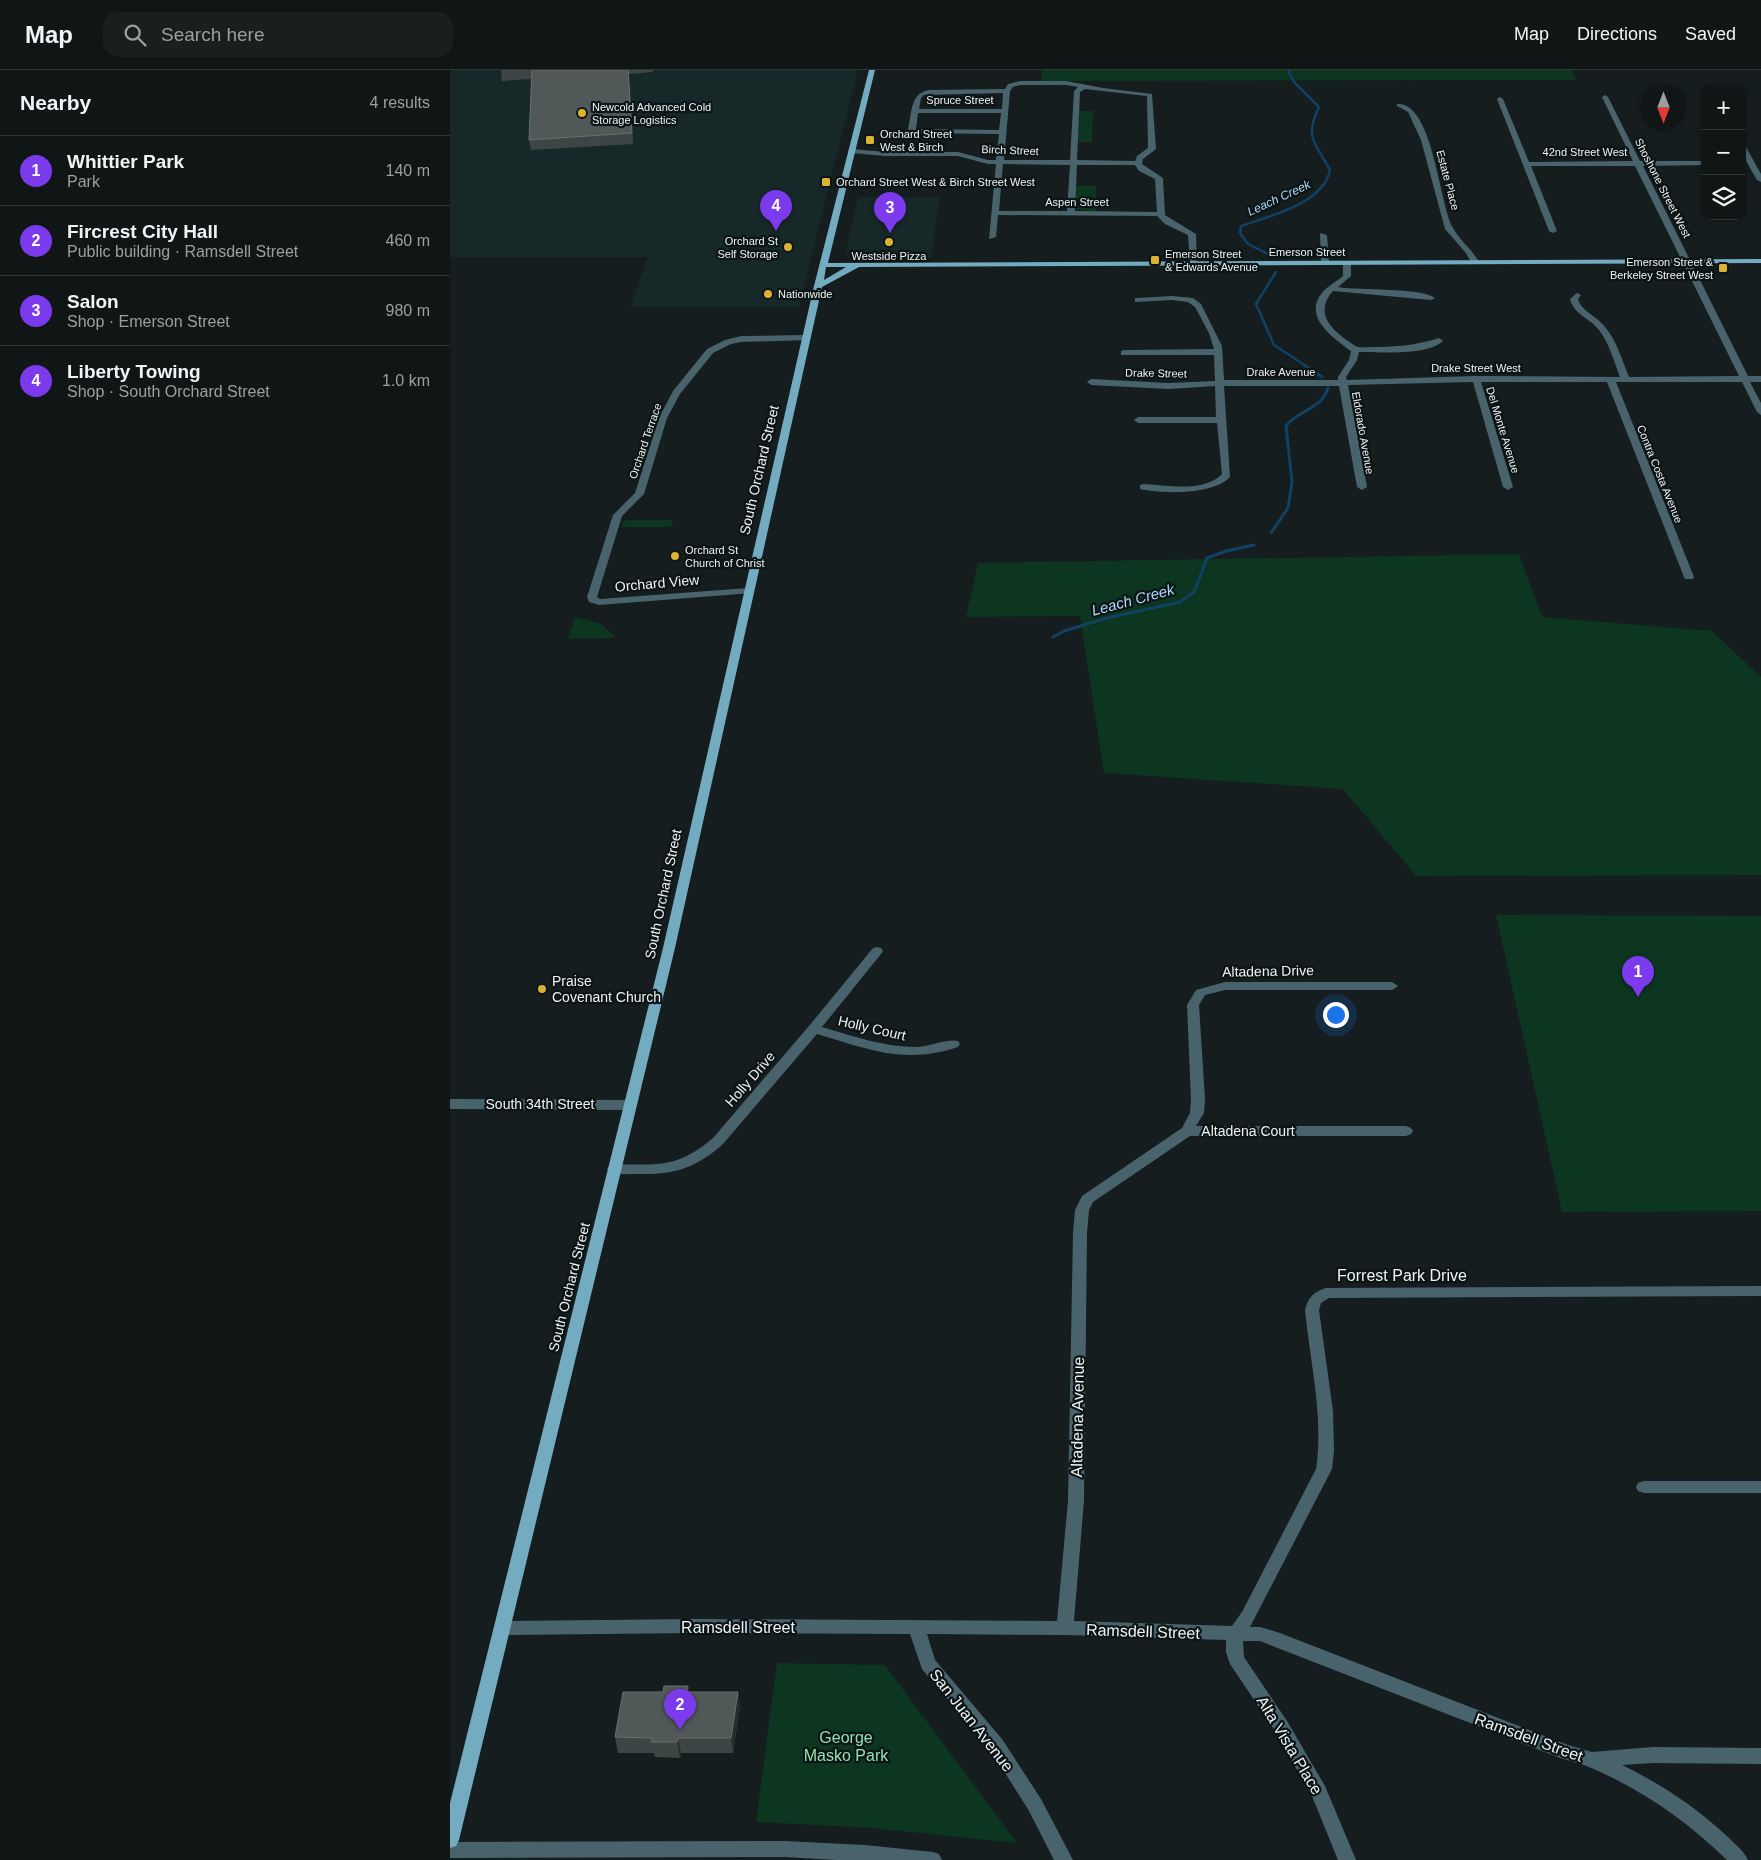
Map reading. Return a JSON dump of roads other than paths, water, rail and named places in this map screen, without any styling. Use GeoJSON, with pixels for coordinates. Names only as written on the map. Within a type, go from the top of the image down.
{"type":"FeatureCollection","features":[{"type":"Feature","properties":{"kind":"main road","name":"South Orchard Street"},"geometry":{"type":"LineString","coordinates":[[450,1840],[671,940],[748,590],[818,286],[872,70]]}},
{"type":"Feature","properties":{"kind":"main road","name":"Emerson Street"},"geometry":{"type":"LineString","coordinates":[[823,265],[1761,262]]}},
{"type":"Feature","properties":{"kind":"main road"},"geometry":{"type":"LineString","coordinates":[[818,286],[830,282],[843,271],[867,264]]}},
{"type":"Feature","properties":{"kind":"street"},"geometry":{"type":"LineString","coordinates":[[992,237],[1007,91],[1010,85],[1020,83],[1066,83],[1103,90],[1144,93],[1151,97],[1152,149],[1140,158],[1138,163],[1142,169],[1159,178],[1160,214],[1168,222],[1192,234],[1194,264]]}},
{"type":"Feature","properties":{"kind":"street"},"geometry":{"type":"LineString","coordinates":[[1071,213],[1077,91],[1083,86]]}},
{"type":"Feature","properties":{"kind":"street"},"geometry":{"type":"LineString","coordinates":[[1003,132],[918,132],[912,129],[920,94],[934,91],[1007,91]]}},
{"type":"Feature","properties":{"kind":"street","name":"Shoshone Street West"},"geometry":{"type":"LineString","coordinates":[[1605,96],[1761,412]]}},
{"type":"Feature","properties":{"kind":"street"},"geometry":{"type":"LineString","coordinates":[[1500,99],[1553,231]]}},
{"type":"Feature","properties":{"kind":"street","name":"Estate Place"},"geometry":{"type":"LineString","coordinates":[[1399,105],[1411,112],[1425,140],[1449,230],[1470,252],[1475,262]]}},
{"type":"Feature","properties":{"kind":"street","name":"Spruce Street"},"geometry":{"type":"LineString","coordinates":[[915,112],[1005,111]]}},
{"type":"Feature","properties":{"kind":"street","name":"Birch Street"},"geometry":{"type":"LineString","coordinates":[[852,151],[885,154],[958,154],[982,162],[1138,163]]}},
{"type":"Feature","properties":{"kind":"street"},"geometry":{"type":"LineString","coordinates":[[1746,155],[1761,180]]}},
{"type":"Feature","properties":{"kind":"street","name":"42nd Street West"},"geometry":{"type":"LineString","coordinates":[[1525,164],[1701,163]]}},
{"type":"Feature","properties":{"kind":"street"},"geometry":{"type":"LineString","coordinates":[[1746,163],[1761,163]]}},
{"type":"Feature","properties":{"kind":"street","name":"Aspen Street"},"geometry":{"type":"LineString","coordinates":[[994,213],[1160,214]]}},
{"type":"Feature","properties":{"kind":"street"},"geometry":{"type":"LineString","coordinates":[[1323,235],[1325,263]]}},
{"type":"Feature","properties":{"kind":"street"},"geometry":{"type":"LineString","coordinates":[[1347,263],[1348,276],[1331,288],[1322,299],[1320,311],[1322,319],[1330,332],[1355,350],[1421,347],[1439,341]]}},
{"type":"Feature","properties":{"kind":"street"},"geometry":{"type":"LineString","coordinates":[[1331,288],[1358,292],[1407,293],[1431,298]]}},
{"type":"Feature","properties":{"kind":"street"},"geometry":{"type":"LineString","coordinates":[[1577,296],[1574,299],[1576,306],[1598,323],[1604,331],[1625,379]]}},
{"type":"Feature","properties":{"kind":"street"},"geometry":{"type":"LineString","coordinates":[[1138,300],[1180,298],[1194,302],[1212,333],[1218,346],[1221,420],[1227,475],[1222,481],[1203,488],[1143,487]]}},
{"type":"Feature","properties":{"kind":"street","name":"Orchard Terrace"},"geometry":{"type":"LineString","coordinates":[[599,602],[593,600],[592,597],[618,515],[639,494],[663,418],[676,393],[702,359],[710,351],[734,340],[806,338]]}},
{"type":"Feature","properties":{"kind":"street"},"geometry":{"type":"LineString","coordinates":[[1342,383],[1343,373],[1353,360],[1355,350]]}},
{"type":"Feature","properties":{"kind":"street"},"geometry":{"type":"LineString","coordinates":[[1124,353],[1218,352]]}},
{"type":"Feature","properties":{"kind":"street"},"geometry":{"type":"LineString","coordinates":[[1610,379],[1761,378]]}},
{"type":"Feature","properties":{"kind":"street","name":"Del Monte Avenue"},"geometry":{"type":"LineString","coordinates":[[1476,379],[1508,487]]}},
{"type":"Feature","properties":{"kind":"street","name":"Drake Street West"},"geometry":{"type":"LineString","coordinates":[[1342,383],[1407,380],[1610,379]]}},
{"type":"Feature","properties":{"kind":"street","name":"Contra Costa Avenue"},"geometry":{"type":"LineString","coordinates":[[1610,379],[1689,577]]}},
{"type":"Feature","properties":{"kind":"street","name":"Drake Street"},"geometry":{"type":"LineString","coordinates":[[1091,382],[1169,386],[1220,383]]}},
{"type":"Feature","properties":{"kind":"street","name":"Drake Avenue"},"geometry":{"type":"LineString","coordinates":[[1220,383],[1342,383]]}},
{"type":"Feature","properties":{"kind":"street","name":"Eldorado Avenue"},"geometry":{"type":"LineString","coordinates":[[1342,383],[1362,487]]}},
{"type":"Feature","properties":{"kind":"street"},"geometry":{"type":"LineString","coordinates":[[1138,420],[1221,420]]}},
{"type":"Feature","properties":{"kind":"street","name":"Orchard View"},"geometry":{"type":"LineString","coordinates":[[599,602],[748,590]]}},
{"type":"Feature","properties":{"kind":"street","name":"Holly Drive"},"geometry":{"type":"LineString","coordinates":[[614,1170],[675,1167],[692,1162],[702,1156],[718,1141],[814,1029],[877,951]]}},
{"type":"Feature","properties":{"kind":"street","name":"Altadena Drive"},"geometry":{"type":"LineString","coordinates":[[1187,1131],[1197,1113],[1193,1005],[1194,998],[1199,993],[1204,990],[1225,986],[1392,986]]}},
{"type":"Feature","properties":{"kind":"street","name":"Holly Court"},"geometry":{"type":"LineString","coordinates":[[814,1029],[896,1051],[924,1052],[953,1044]]}},
{"type":"Feature","properties":{"kind":"street","name":"South 34th Street"},"geometry":{"type":"LineString","coordinates":[[450,1104],[630,1105]]}},
{"type":"Feature","properties":{"kind":"street","name":"Altadena Court"},"geometry":{"type":"LineString","coordinates":[[1083,1205],[1087,1199],[1187,1131],[1406,1131]]}},
{"type":"Feature","properties":{"kind":"street","name":"Altadena Avenue"},"geometry":{"type":"LineString","coordinates":[[1065,1628],[1076,1501],[1080,1233],[1083,1205]]}},
{"type":"Feature","properties":{"kind":"street","name":"Forrest Park Drive"},"geometry":{"type":"LineString","coordinates":[[1236,1634],[1248,1617],[1324,1469],[1327,1445],[1312,1310],[1313,1302],[1318,1296],[1326,1293],[1761,1290]]}},
{"type":"Feature","properties":{"kind":"street"},"geometry":{"type":"LineString","coordinates":[[1644,1487],[1761,1487]]}},
{"type":"Feature","properties":{"kind":"street","name":"Ramsdell Street"},"geometry":{"type":"LineString","coordinates":[[502,1628],[696,1626],[1065,1628],[1260,1634],[1566,1752],[1592,1760],[1653,1755],[1761,1756]]}},
{"type":"Feature","properties":{"kind":"street","name":"San Juan Avenue"},"geometry":{"type":"LineString","coordinates":[[917,1628],[928,1664],[996,1744],[1035,1805],[1064,1860]]}},
{"type":"Feature","properties":{"kind":"street","name":"Alta Vista Place"},"geometry":{"type":"LineString","coordinates":[[1236,1634],[1232,1647],[1236,1659],[1281,1726],[1319,1792],[1347,1860]]}},
{"type":"Feature","properties":{"kind":"street"},"geometry":{"type":"LineString","coordinates":[[1592,1760],[1669,1800],[1690,1815],[1739,1860]]}},
{"type":"Feature","properties":{"kind":"street"},"geometry":{"type":"LineString","coordinates":[[450,1850],[784,1849],[866,1853],[933,1860]]}},
{"type":"Feature","properties":{"kind":"waterway","name":"Leach Creek"},"geometry":{"type":"LineString","coordinates":[[1272,256],[1248,244],[1240,233],[1241,226],[1280,213],[1306,200],[1317,192],[1325,182],[1330,170],[1313,140],[1312,126],[1319,107],[1294,82],[1288,70]]}},
{"type":"Feature","properties":{"kind":"waterway","name":"Leach Creek"},"geometry":{"type":"LineString","coordinates":[[1276,272],[1256,304],[1274,345],[1306,366]]}},
{"type":"Feature","properties":{"kind":"waterway","name":"Leach Creek"},"geometry":{"type":"LineString","coordinates":[[1304,365],[1322,377]]}},
{"type":"Feature","properties":{"kind":"waterway","name":"Leach Creek"},"geometry":{"type":"LineString","coordinates":[[1271,533],[1288,508],[1292,482],[1286,426],[1297,416],[1321,401],[1328,388]]}},
{"type":"Feature","properties":{"kind":"waterway","name":"Leach Creek"},"geometry":{"type":"LineString","coordinates":[[1053,637],[1064,631],[1107,618],[1180,602],[1194,592],[1207,558],[1226,551],[1254,545]]}},
{"type":"Feature","properties":{"kind":"place","name":"Newcold Advanced Cold Storage Logistics"},"geometry":{"type":"Point","coordinates":[582,113]}},
{"type":"Feature","properties":{"kind":"place","name":"Orchard Street West & Birch"},"geometry":{"type":"Point","coordinates":[870,140]}},
{"type":"Feature","properties":{"kind":"place","name":"Orchard Street West & Birch Street West"},"geometry":{"type":"Point","coordinates":[826,182]}},
{"type":"Feature","properties":{"kind":"place","name":"Liberty Towing"},"geometry":{"type":"Point","coordinates":[776,231]}},
{"type":"Feature","properties":{"kind":"place","name":"Salon"},"geometry":{"type":"Point","coordinates":[890,233]}},
{"type":"Feature","properties":{"kind":"place","name":"Westside Pizza"},"geometry":{"type":"Point","coordinates":[889,242]}},
{"type":"Feature","properties":{"kind":"place","name":"Orchard St Self Storage"},"geometry":{"type":"Point","coordinates":[788,247]}},
{"type":"Feature","properties":{"kind":"place","name":"Emerson Street & Edwards Avenue"},"geometry":{"type":"Point","coordinates":[1155,260]}},
{"type":"Feature","properties":{"kind":"place","name":"Emerson Street & Berkeley Street West"},"geometry":{"type":"Point","coordinates":[1723,268]}},
{"type":"Feature","properties":{"kind":"place","name":"Nationwide"},"geometry":{"type":"Point","coordinates":[768,294]}},
{"type":"Feature","properties":{"kind":"place","name":"Orchard St Church of Christ"},"geometry":{"type":"Point","coordinates":[675,556]}},
{"type":"Feature","properties":{"kind":"place","name":"Praise Covenant Church"},"geometry":{"type":"Point","coordinates":[542,989]}},
{"type":"Feature","properties":{"kind":"place","name":"Whittier Park"},"geometry":{"type":"Point","coordinates":[1638,997]}},
{"type":"Feature","properties":{"kind":"place","name":"Fircrest City Hall"},"geometry":{"type":"Point","coordinates":[680,1730]}},
{"type":"Feature","properties":{"kind":"park label","name":"George Masko Park"},"geometry":{"type":"Point","coordinates":[846,1746]}}]}
